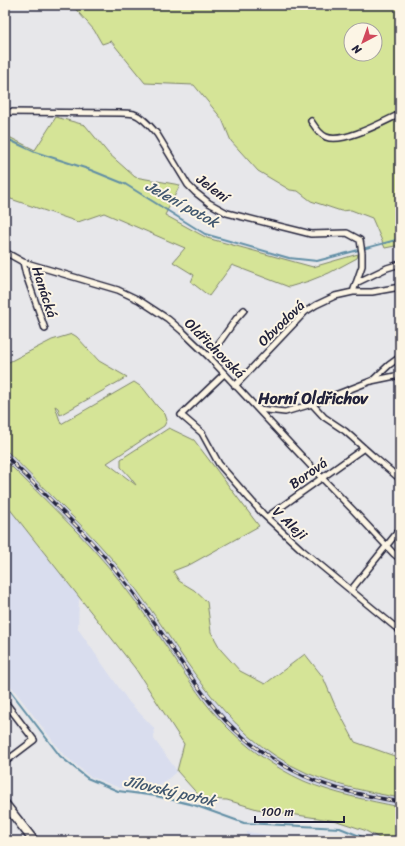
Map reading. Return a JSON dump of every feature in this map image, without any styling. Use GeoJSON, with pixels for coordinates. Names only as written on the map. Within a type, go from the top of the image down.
{"type":"FeatureCollection","features":[{"type":"Feature","properties":{"kind":"main road"},"geometry":{"type":"LineString","coordinates":[[5,804],[34,841]]}},
{"type":"Feature","properties":{"kind":"street","name":"Jelení"},"geometry":{"type":"LineString","coordinates":[[5,112],[120,112],[134,114],[146,122],[157,134],[188,186],[194,192],[227,213],[311,234],[347,233],[360,240],[362,266],[353,292]]}},
{"type":"Feature","properties":{"kind":"street"},"geometry":{"type":"LineString","coordinates":[[311,121],[322,135],[339,139],[361,132],[400,114]]}},
{"type":"Feature","properties":{"kind":"street","name":"Oldřichovská"},"geometry":{"type":"LineString","coordinates":[[5,252],[23,262],[118,290],[159,312],[178,327],[208,357],[400,559]]}},
{"type":"Feature","properties":{"kind":"street","name":"Hanácká"},"geometry":{"type":"LineString","coordinates":[[23,262],[26,275],[45,329]]}},
{"type":"Feature","properties":{"kind":"street"},"geometry":{"type":"LineString","coordinates":[[356,283],[387,268],[400,264]]}},
{"type":"Feature","properties":{"kind":"street","name":"Obvodová"},"geometry":{"type":"LineString","coordinates":[[235,386],[305,312],[335,296],[353,292],[372,292],[400,287]]}},
{"type":"Feature","properties":{"kind":"street"},"geometry":{"type":"LineString","coordinates":[[208,357],[244,310]]}},
{"type":"Feature","properties":{"kind":"street"},"geometry":{"type":"LineString","coordinates":[[371,381],[400,357]]}},
{"type":"Feature","properties":{"kind":"street","name":"V Aleji"},"geometry":{"type":"LineString","coordinates":[[224,374],[181,415],[202,433],[218,464],[267,517],[302,550],[400,631]]}},
{"type":"Feature","properties":{"kind":"street"},"geometry":{"type":"LineString","coordinates":[[258,409],[284,412],[312,404],[371,381],[400,375]]}},
{"type":"Feature","properties":{"kind":"street"},"geometry":{"type":"LineString","coordinates":[[312,404],[324,417],[345,431],[400,479]]}},
{"type":"Feature","properties":{"kind":"street","name":"Borová"},"geometry":{"type":"LineString","coordinates":[[267,517],[364,448]]}},
{"type":"Feature","properties":{"kind":"street"},"geometry":{"type":"LineString","coordinates":[[351,590],[400,529]]}},
{"type":"Feature","properties":{"kind":"street"},"geometry":{"type":"LineString","coordinates":[[5,702],[34,740],[5,762]]}},
{"type":"Feature","properties":{"kind":"shaded area"},"geometry":{"type":"Polygon","coordinates":[[[5,449],[107,553],[126,576],[197,678],[229,717],[289,764],[306,773],[335,784],[400,798],[400,807],[352,797],[303,780],[268,761],[236,736],[209,707],[120,581],[101,558],[5,460],[5,449]]]}},
{"type":"Feature","properties":{"kind":"shaded area"},"geometry":{"type":"Polygon","coordinates":[[[5,503],[79,597],[78,629],[129,702],[154,728],[154,739],[177,771],[153,792],[120,788],[89,776],[62,753],[5,678],[5,503]]]}},
{"type":"Feature","properties":{"kind":"shaded area"},"geometry":{"type":"Polygon","coordinates":[[[247,832],[276,836],[302,841],[246,841],[247,832]]]}},
{"type":"Feature","properties":{"kind":"green space"},"geometry":{"type":"Polygon","coordinates":[[[72,5],[400,5],[400,245],[385,248],[372,218],[351,210],[341,211],[311,201],[298,191],[290,190],[258,171],[231,141],[222,119],[194,85],[145,83],[111,41],[102,44],[94,30],[72,5]]]}},
{"type":"Feature","properties":{"kind":"green space"},"geometry":{"type":"Polygon","coordinates":[[[56,117],[85,125],[108,153],[135,177],[180,185],[165,215],[207,238],[313,267],[358,254],[357,258],[329,273],[289,287],[232,265],[209,296],[191,282],[194,275],[173,262],[185,248],[104,213],[78,222],[5,197],[5,135],[35,150],[56,117]]]}},
{"type":"Feature","properties":{"kind":"green space"},"geometry":{"type":"Polygon","coordinates":[[[72,334],[77,337],[99,361],[127,377],[60,415],[58,408],[55,406],[61,424],[134,382],[143,388],[165,414],[167,420],[164,426],[107,463],[136,485],[121,467],[121,459],[169,428],[194,440],[259,526],[191,564],[173,571],[179,581],[194,590],[207,602],[211,632],[221,650],[240,671],[265,684],[305,654],[323,677],[334,703],[355,742],[400,758],[400,798],[364,791],[318,778],[276,756],[249,735],[225,712],[204,686],[146,603],[112,559],[5,449],[5,364],[52,340],[72,334]]]}},
{"type":"Feature","properties":{"kind":"green space"},"geometry":{"type":"Polygon","coordinates":[[[5,460],[64,519],[107,565],[137,603],[202,699],[232,732],[271,763],[315,786],[400,807],[400,841],[385,841],[364,830],[337,821],[257,809],[227,800],[202,799],[177,771],[184,744],[135,668],[5,503],[5,460]]]}},
{"type":"Feature","properties":{"kind":"water"},"geometry":{"type":"Polygon","coordinates":[[[400,714],[400,742],[398,741],[397,718],[400,714]]]}},
{"type":"Feature","properties":{"kind":"waterway","name":"Jelení potok"},"geometry":{"type":"LineString","coordinates":[[5,138],[35,152],[88,169],[125,184],[205,234],[289,258],[317,261],[400,239]]}},
{"type":"Feature","properties":{"kind":"waterway","name":"Jílovský potok"},"geometry":{"type":"LineString","coordinates":[[5,684],[60,756],[87,778],[118,791],[156,796],[194,805],[244,823],[340,828],[372,841]]}},
{"type":"Feature","properties":{"kind":"railway"},"geometry":{"type":"LineString","coordinates":[[5,455],[95,545],[109,561],[148,613],[185,668],[211,703],[225,720],[252,745],[293,771],[315,781],[351,792],[400,802]]}},
{"type":"Feature","properties":{"kind":"district","name":"Horní Oldřichov"},"geometry":{"type":"Point","coordinates":[313,398]}}]}
